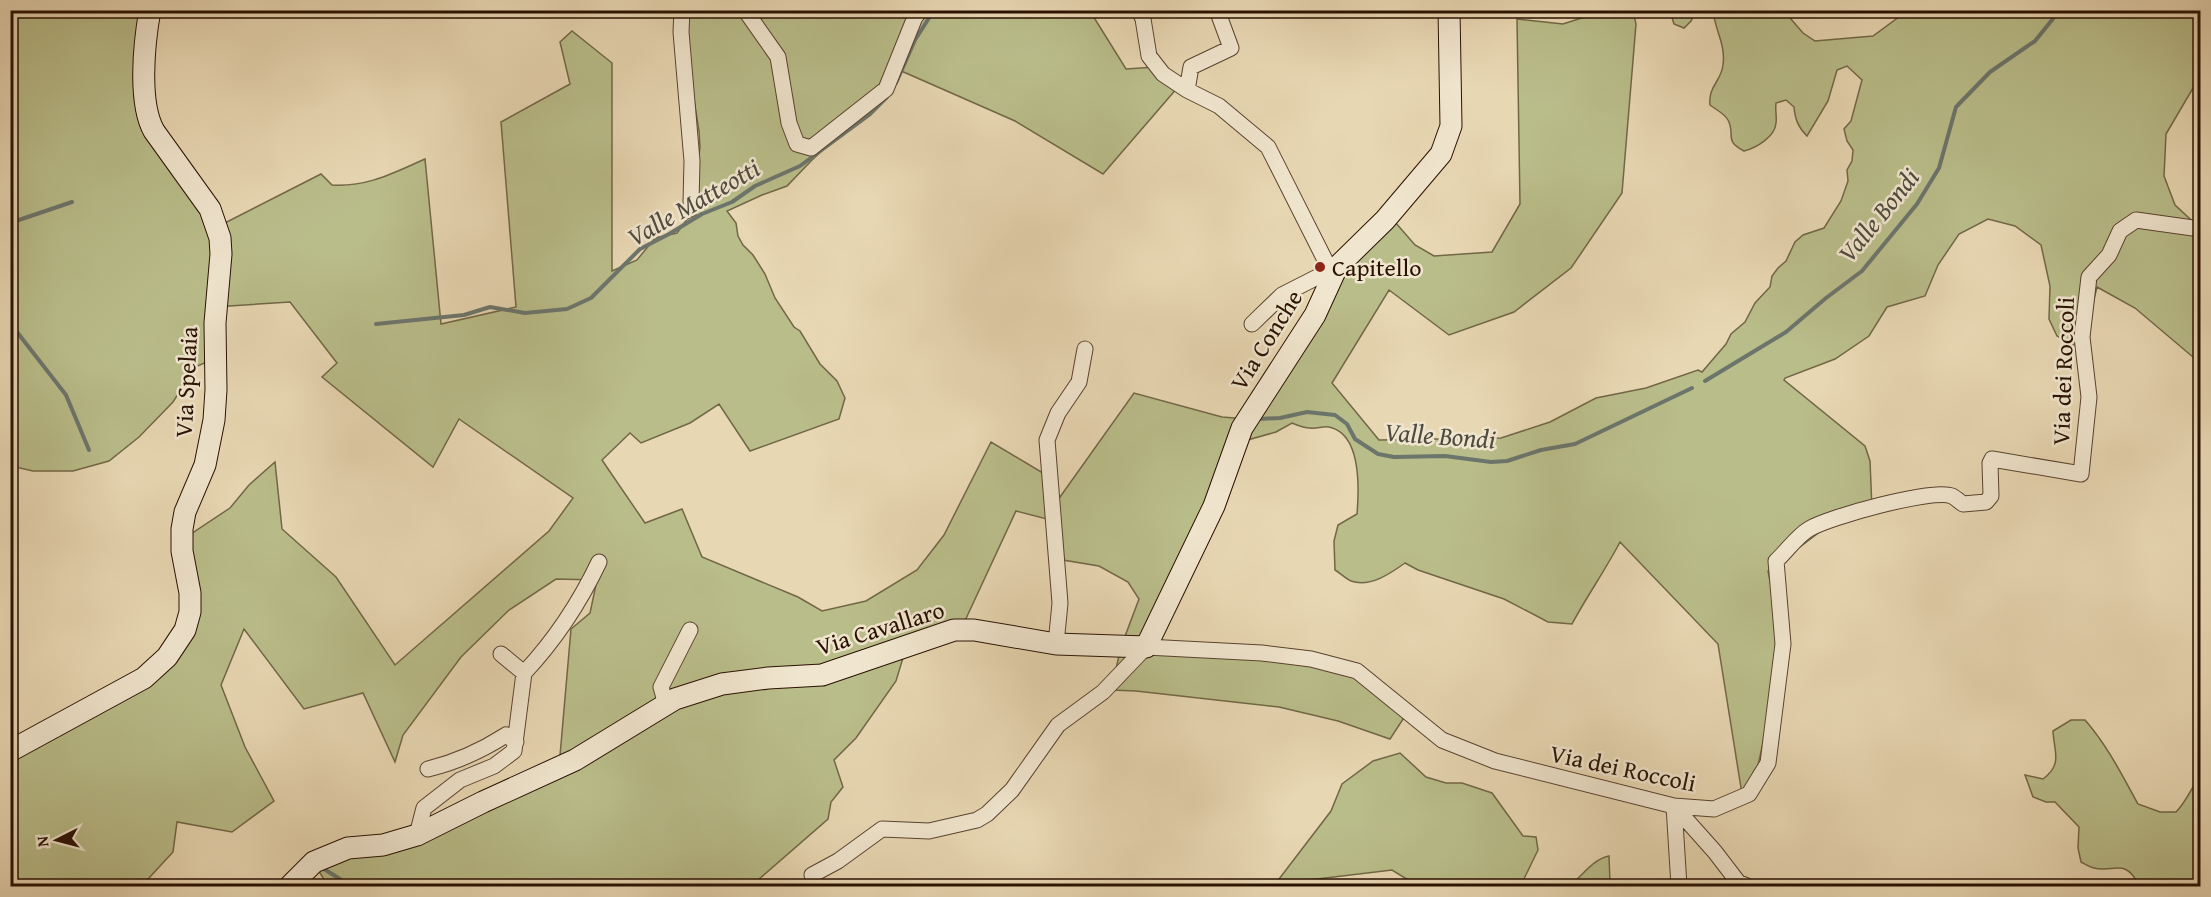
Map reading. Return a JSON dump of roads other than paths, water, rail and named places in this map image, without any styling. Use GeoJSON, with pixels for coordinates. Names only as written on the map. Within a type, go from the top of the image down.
{"type":"FeatureCollection","features":[{"type":"Feature","properties":{"kind":"street","name":"Via Spelaia"},"geometry":{"type":"LineString","coordinates":[[10,751],[144,678],[167,657],[184,630],[190,612],[190,593],[182,550],[182,529],[185,512],[205,465],[214,420],[215,322],[220,246],[216,222],[210,208],[147,120],[144,101],[150,10]]}},
{"type":"Feature","properties":{"kind":"street"},"geometry":{"type":"LineString","coordinates":[[682,10],[682,43],[692,161],[692,202]]}},
{"type":"Feature","properties":{"kind":"street"},"geometry":{"type":"LineString","coordinates":[[745,10],[778,57],[789,123],[797,144],[811,148],[886,89],[915,17],[921,10]]}},
{"type":"Feature","properties":{"kind":"street"},"geometry":{"type":"LineString","coordinates":[[1139,10],[1143,19],[1149,56],[1163,74],[1187,90],[1219,106],[1268,147],[1326,262],[1337,267]]}},
{"type":"Feature","properties":{"kind":"street"},"geometry":{"type":"LineString","coordinates":[[1187,90],[1191,68],[1231,48],[1217,10]]}},
{"type":"Feature","properties":{"kind":"street","name":"Via Conche"},"geometry":{"type":"LineString","coordinates":[[1146,647],[1214,506],[1242,428],[1315,315],[1337,267],[1385,220],[1441,154],[1451,126],[1449,10]]}},
{"type":"Feature","properties":{"kind":"street","name":"Via dei Roccoli"},"geometry":{"type":"LineString","coordinates":[[1146,647],[1262,653],[1311,659],[1357,671],[1442,740],[1495,762],[1674,806],[1714,809],[1749,794],[1768,763],[1783,644],[1776,561],[1807,530],[1824,521],[1859,510],[1920,497],[1951,495],[1964,504],[1986,502],[1991,496],[1990,463],[1992,459],[2081,474],[2089,397],[2082,337],[2089,278],[2109,255],[2120,231],[2136,220],[2200,230]]}},
{"type":"Feature","properties":{"kind":"street"},"geometry":{"type":"LineString","coordinates":[[1252,324],[1282,296],[1337,267]]}},
{"type":"Feature","properties":{"kind":"street"},"geometry":{"type":"LineString","coordinates":[[1056,644],[1060,603],[1047,440],[1058,413],[1079,382],[1085,349]]}},
{"type":"Feature","properties":{"kind":"street"},"geometry":{"type":"LineString","coordinates":[[417,835],[424,808],[460,780],[494,766],[514,751],[524,673],[548,648],[567,622],[599,562]]}},
{"type":"Feature","properties":{"kind":"street"},"geometry":{"type":"LineString","coordinates":[[666,705],[661,687],[690,630]]}},
{"type":"Feature","properties":{"kind":"street","name":"Via Cavallaro"},"geometry":{"type":"LineString","coordinates":[[290,886],[314,862],[348,848],[383,845],[417,835],[575,760],[675,699],[722,684],[768,678],[822,675],[954,630],[974,630],[1056,644],[1146,647]]}},
{"type":"Feature","properties":{"kind":"street"},"geometry":{"type":"LineString","coordinates":[[812,875],[838,861],[882,829],[929,831],[977,820],[987,814],[1012,790],[1058,725],[1103,692],[1146,647]]}},
{"type":"Feature","properties":{"kind":"street"},"geometry":{"type":"LineString","coordinates":[[501,654],[524,673]]}},
{"type":"Feature","properties":{"kind":"street"},"geometry":{"type":"LineString","coordinates":[[428,769],[475,754],[506,735],[516,742]]}},
{"type":"Feature","properties":{"kind":"street"},"geometry":{"type":"LineString","coordinates":[[1674,806],[1679,886]]}},
{"type":"Feature","properties":{"kind":"street"},"geometry":{"type":"LineString","coordinates":[[1674,806],[1738,882],[1747,886]]}},
{"type":"Feature","properties":{"kind":"waterway","name":"Valle Matteotti"},"geometry":{"type":"LineString","coordinates":[[896,83],[915,40],[934,10]]}},
{"type":"Feature","properties":{"kind":"waterway","name":"Valle Bondi"},"geometry":{"type":"LineString","coordinates":[[1705,381],[1786,332],[1862,271],[1917,204],[1939,168],[1956,107],[1990,72],[2035,41],[2060,10]]}},
{"type":"Feature","properties":{"kind":"waterway","name":"Valle Matteotti"},"geometry":{"type":"LineString","coordinates":[[376,324],[464,315],[490,307],[525,313],[567,309],[591,298],[640,249],[702,214],[732,202],[755,186],[800,166],[869,115],[887,97]]}},
{"type":"Feature","properties":{"kind":"waterway"},"geometry":{"type":"LineString","coordinates":[[10,223],[72,202]]}},
{"type":"Feature","properties":{"kind":"waterway"},"geometry":{"type":"LineString","coordinates":[[10,323],[66,395],[89,450]]}},
{"type":"Feature","properties":{"kind":"waterway","name":"Valle Bondi"},"geometry":{"type":"LineString","coordinates":[[1258,419],[1280,418],[1307,412],[1335,415],[1347,424],[1355,439],[1378,454],[1394,457],[1445,456],[1491,462],[1507,461],[1541,450],[1575,444],[1692,388]]}},
{"type":"Feature","properties":{"kind":"waterway"},"geometry":{"type":"LineString","coordinates":[[324,869],[351,886]]}},
{"type":"Feature","properties":{"kind":"place","name":"Capitello"},"geometry":{"type":"Point","coordinates":[1320,267]}}]}
